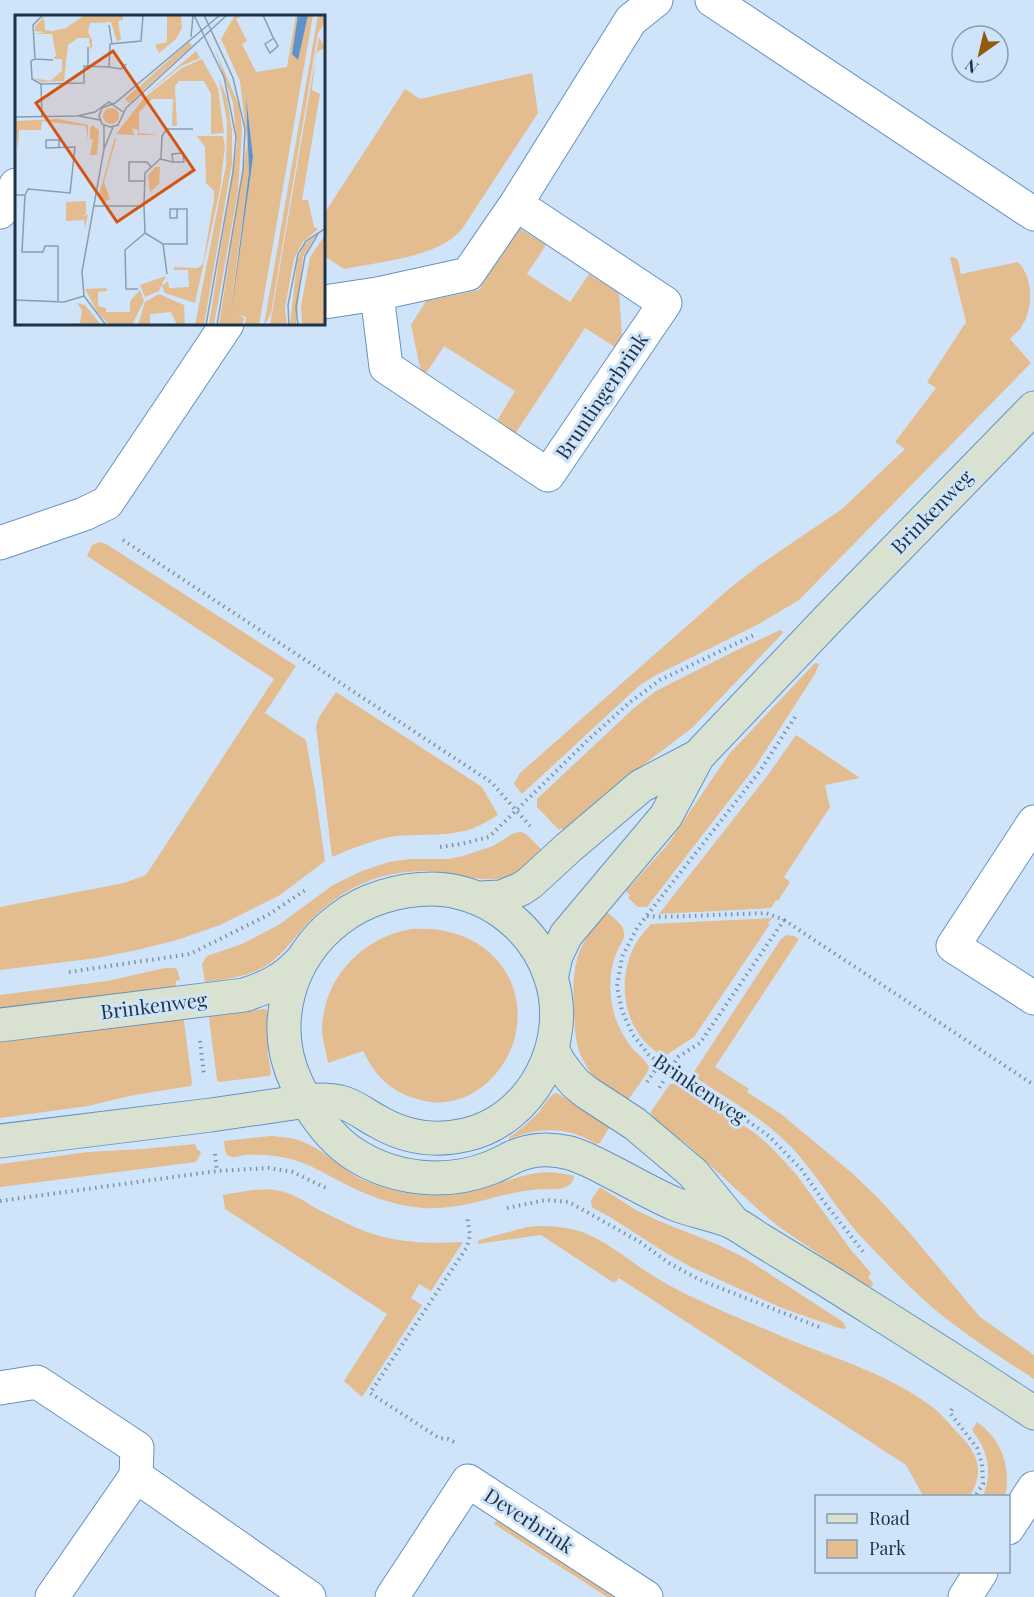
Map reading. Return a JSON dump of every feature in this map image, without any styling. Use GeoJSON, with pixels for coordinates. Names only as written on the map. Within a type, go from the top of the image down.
{"type":"FeatureCollection","features":[{"type":"Feature","properties":{"kind":"street"},"geometry":{"type":"LineString","coordinates":[[326,303],[468,274],[516,204],[632,20],[656,0]]}},
{"type":"Feature","properties":{"kind":"street"},"geometry":{"type":"LineString","coordinates":[[712,0],[1034,214]]}},
{"type":"Feature","properties":{"kind":"street"},"geometry":{"type":"LineString","coordinates":[[0,212],[15,187]]}},
{"type":"Feature","properties":{"kind":"street","name":"Bruntingerbrink"},"geometry":{"type":"LineString","coordinates":[[377,294],[386,367],[548,475],[665,303],[516,204]]}},
{"type":"Feature","properties":{"kind":"street"},"geometry":{"type":"LineString","coordinates":[[0,223],[15,232]]}},
{"type":"Feature","properties":{"kind":"street"},"geometry":{"type":"LineString","coordinates":[[0,543],[84,514],[107,503],[226,326]]}},
{"type":"Feature","properties":{"kind":"street","name":"Brinkenweg"},"geometry":{"type":"LineString","coordinates":[[551,979],[556,956],[566,935],[666,816],[698,756],[1034,408]]}},
{"type":"Feature","properties":{"kind":"street","name":"Brinkenweg"},"geometry":{"type":"LineString","coordinates":[[479,898],[501,897],[521,889],[641,786],[698,756]]}},
{"type":"Feature","properties":{"kind":"street"},"geometry":{"type":"LineString","coordinates":[[1034,822],[953,946],[1034,998]]}},
{"type":"Feature","properties":{"kind":"street"},"geometry":{"type":"LineString","coordinates":[[0,1141],[307,1101],[329,1100],[351,1106],[404,1134],[432,1138],[461,1136],[497,1123],[526,1098],[542,1074],[552,1048],[556,1031],[556,1014],[551,979],[535,946],[524,931],[495,907],[479,898],[459,892],[418,889],[378,898],[359,906],[341,917],[325,931],[299,963],[286,1002],[285,1043],[296,1083],[307,1101],[319,1121],[335,1138],[353,1154],[375,1165],[397,1174],[421,1178],[468,1175],[530,1151],[554,1150],[594,1162],[676,1204],[733,1222],[970,1370],[1034,1413]]}},
{"type":"Feature","properties":{"kind":"street","name":"Brinkenweg"},"geometry":{"type":"LineString","coordinates":[[0,1025],[244,995],[280,980],[299,963]]}},
{"type":"Feature","properties":{"kind":"street"},"geometry":{"type":"LineString","coordinates":[[552,1048],[566,1072],[586,1092],[635,1124],[693,1173],[733,1222]]}},
{"type":"Feature","properties":{"kind":"street"},"geometry":{"type":"LineString","coordinates":[[0,1388],[37,1382],[137,1448],[136,1476],[52,1597]]}},
{"type":"Feature","properties":{"kind":"street"},"geometry":{"type":"LineString","coordinates":[[136,1476],[309,1597]]}},
{"type":"Feature","properties":{"kind":"street","name":"Deverbrink"},"geometry":{"type":"LineString","coordinates":[[392,1597],[468,1481],[646,1597]]}},
{"type":"Feature","properties":{"kind":"street"},"geometry":{"type":"LineString","coordinates":[[1010,1525],[1034,1488]]}},
{"type":"Feature","properties":{"kind":"street"},"geometry":{"type":"LineString","coordinates":[[965,1597],[980,1573]]}},
{"type":"Feature","properties":{"kind":"path"},"geometry":{"type":"LineString","coordinates":[[84,514],[491,782],[516,811]]}},
{"type":"Feature","properties":{"kind":"path"},"geometry":{"type":"LineString","coordinates":[[433,848],[489,837],[629,703],[660,680],[759,632]]}},
{"type":"Feature","properties":{"kind":"path","name":"Brinkenweg"},"geometry":{"type":"LineString","coordinates":[[796,715],[760,771],[637,928],[622,957],[617,986],[622,1011],[633,1035],[649,1054],[769,1136],[801,1169],[824,1202],[870,1258]]}},
{"type":"Feature","properties":{"kind":"path"},"geometry":{"type":"LineString","coordinates":[[69,972],[190,954],[268,915],[313,885]]}},
{"type":"Feature","properties":{"kind":"path"},"geometry":{"type":"LineString","coordinates":[[646,916],[766,913],[784,920],[1034,1085]]}},
{"type":"Feature","properties":{"kind":"path"},"geometry":{"type":"LineString","coordinates":[[635,1124],[678,1057],[700,1043],[784,920]]}},
{"type":"Feature","properties":{"kind":"path"},"geometry":{"type":"LineString","coordinates":[[190,954],[194,1001],[217,1172]]}},
{"type":"Feature","properties":{"kind":"path"},"geometry":{"type":"LineString","coordinates":[[0,1201],[217,1172],[269,1168],[293,1172],[332,1190]]}},
{"type":"Feature","properties":{"kind":"path"},"geometry":{"type":"LineString","coordinates":[[580,1208],[605,1168]]}},
{"type":"Feature","properties":{"kind":"path"},"geometry":{"type":"LineString","coordinates":[[499,1210],[546,1200],[569,1202],[640,1242],[669,1263],[700,1280],[822,1328]]}},
{"type":"Feature","properties":{"kind":"path"},"geometry":{"type":"LineString","coordinates":[[459,1217],[478,1214]]}},
{"type":"Feature","properties":{"kind":"path"},"geometry":{"type":"LineString","coordinates":[[467,1215],[470,1235],[466,1247],[370,1393],[439,1438],[448,1439],[476,1455],[478,1488]]}},
{"type":"Feature","properties":{"kind":"path"},"geometry":{"type":"LineString","coordinates":[[970,1370],[950,1413],[977,1448],[982,1464],[983,1484],[976,1495]]}},
{"type":"Feature","properties":{"kind":"green space"},"geometry":{"type":"Polygon","coordinates":[[[532,73],[538,113],[462,229],[452,238],[439,246],[408,257],[344,269],[326,257],[326,211],[405,89],[420,99],[532,73]]]}},
{"type":"Feature","properties":{"kind":"green space"},"geometry":{"type":"Polygon","coordinates":[[[519,228],[546,245],[527,274],[570,302],[589,274],[619,293],[622,335],[615,347],[585,328],[515,434],[497,421],[515,391],[444,346],[425,375],[421,372],[411,325],[426,301],[479,290],[519,228]]]}},
{"type":"Feature","properties":{"kind":"green space"},"geometry":{"type":"Polygon","coordinates":[[[950,258],[958,260],[961,274],[1018,262],[1027,277],[1030,304],[1025,321],[1010,339],[1031,363],[799,600],[757,625],[640,685],[522,794],[514,784],[520,773],[730,588],[842,509],[905,449],[895,442],[936,388],[927,382],[966,322],[950,258]]]}},
{"type":"Feature","properties":{"kind":"green space"},"geometry":{"type":"Polygon","coordinates":[[[100,542],[296,666],[265,713],[306,740],[325,861],[280,895],[220,925],[177,940],[97,958],[0,970],[0,907],[124,883],[146,875],[274,679],[87,556],[92,545],[100,542]]]}},
{"type":"Feature","properties":{"kind":"green space"},"geometry":{"type":"Polygon","coordinates":[[[780,630],[783,632],[781,635],[692,728],[605,794],[565,832],[561,828],[559,830],[537,807],[537,799],[634,708],[656,691],[780,630]]]}},
{"type":"Feature","properties":{"kind":"green space"},"geometry":{"type":"Polygon","coordinates":[[[815,663],[819,664],[815,674],[755,767],[647,907],[638,907],[628,898],[630,895],[626,892],[627,890],[668,844],[729,754],[815,663]]]}},
{"type":"Feature","properties":{"kind":"green space"},"geometry":{"type":"Polygon","coordinates":[[[336,692],[482,787],[498,815],[481,825],[464,831],[390,837],[332,857],[316,727],[319,717],[336,692]]]}},
{"type":"Feature","properties":{"kind":"green space"},"geometry":{"type":"Polygon","coordinates":[[[796,735],[860,778],[825,785],[830,807],[784,877],[790,882],[778,901],[776,900],[771,908],[659,914],[768,775],[796,735]]]}},
{"type":"Feature","properties":{"kind":"green space"},"geometry":{"type":"Polygon","coordinates":[[[514,833],[526,834],[545,853],[511,875],[498,879],[481,879],[439,872],[413,871],[371,880],[343,894],[327,906],[311,919],[280,955],[262,968],[239,977],[205,982],[202,964],[207,956],[242,944],[280,924],[333,885],[362,871],[389,862],[463,856],[493,846],[514,833]]]}},
{"type":"Feature","properties":{"kind":"green space"},"geometry":{"type":"Polygon","coordinates":[[[607,912],[624,930],[610,981],[614,1015],[627,1041],[649,1067],[626,1103],[603,1085],[588,1069],[581,1056],[575,1032],[573,997],[577,958],[588,936],[607,912]]]}},
{"type":"Feature","properties":{"kind":"green space"},"geometry":{"type":"Polygon","coordinates":[[[772,918],[694,1037],[663,1057],[644,1041],[631,1020],[627,1008],[625,983],[629,959],[634,947],[651,924],[772,918]]]}},
{"type":"Feature","properties":{"kind":"green space"},"geometry":{"type":"Polygon","coordinates":[[[411,929],[441,930],[469,939],[488,951],[503,967],[512,985],[517,1005],[517,1026],[512,1046],[502,1065],[488,1082],[458,1099],[433,1102],[404,1094],[380,1077],[363,1051],[328,1063],[322,1032],[324,1013],[337,978],[348,964],[376,941],[411,929]]]}},
{"type":"Feature","properties":{"kind":"green space"},"geometry":{"type":"Polygon","coordinates":[[[787,935],[799,939],[715,1067],[749,1089],[747,1092],[781,1114],[852,1173],[879,1199],[980,1317],[1034,1355],[1034,1379],[933,1308],[858,1233],[804,1162],[784,1140],[759,1119],[692,1075],[781,939],[787,935]]]}},
{"type":"Feature","properties":{"kind":"green space"},"geometry":{"type":"Polygon","coordinates":[[[165,968],[176,968],[180,980],[176,981],[177,987],[0,1013],[0,995],[107,981],[165,968]]]}},
{"type":"Feature","properties":{"kind":"green space"},"geometry":{"type":"Polygon","coordinates":[[[267,1010],[271,1074],[219,1082],[210,1016],[267,1010]]]}},
{"type":"Feature","properties":{"kind":"green space"},"geometry":{"type":"Polygon","coordinates":[[[182,1018],[191,1086],[134,1095],[88,1106],[0,1118],[0,1036],[182,1018]]]}},
{"type":"Feature","properties":{"kind":"green space"},"geometry":{"type":"Polygon","coordinates":[[[670,1084],[678,1084],[755,1133],[771,1147],[796,1174],[851,1250],[871,1273],[868,1277],[873,1283],[872,1287],[866,1286],[779,1227],[688,1145],[650,1118],[652,1114],[650,1113],[670,1084]]]}},
{"type":"Feature","properties":{"kind":"green space"},"geometry":{"type":"Polygon","coordinates":[[[555,1093],[608,1126],[600,1143],[596,1144],[575,1134],[553,1130],[531,1132],[508,1138],[535,1116],[555,1093]]]}},
{"type":"Feature","properties":{"kind":"green space"},"geometry":{"type":"Polygon","coordinates":[[[270,1136],[301,1141],[317,1149],[359,1178],[381,1187],[413,1194],[437,1196],[461,1193],[528,1174],[549,1172],[574,1176],[572,1182],[563,1188],[517,1192],[452,1207],[412,1207],[370,1195],[291,1159],[262,1155],[231,1157],[225,1152],[224,1141],[270,1136]]]}},
{"type":"Feature","properties":{"kind":"green space"},"geometry":{"type":"Polygon","coordinates":[[[195,1144],[201,1153],[196,1162],[0,1187],[0,1164],[88,1152],[195,1144]]]}},
{"type":"Feature","properties":{"kind":"green space"},"geometry":{"type":"Polygon","coordinates":[[[600,1187],[636,1210],[745,1258],[843,1322],[846,1328],[839,1328],[782,1308],[691,1267],[666,1253],[592,1207],[591,1200],[600,1187]]]}},
{"type":"Feature","properties":{"kind":"green space"},"geometry":{"type":"Polygon","coordinates":[[[252,1190],[288,1193],[344,1222],[379,1236],[414,1242],[463,1242],[431,1291],[419,1284],[411,1298],[422,1305],[362,1397],[344,1381],[387,1314],[225,1209],[223,1195],[252,1190]]]}},
{"type":"Feature","properties":{"kind":"green space"},"geometry":{"type":"Polygon","coordinates":[[[527,1227],[566,1228],[590,1235],[686,1294],[788,1339],[864,1369],[919,1397],[940,1414],[973,1452],[978,1476],[970,1495],[922,1495],[906,1465],[619,1278],[614,1283],[541,1235],[477,1244],[479,1240],[527,1227]]]}},
{"type":"Feature","properties":{"kind":"green space"},"geometry":{"type":"Polygon","coordinates":[[[977,1422],[998,1445],[1006,1465],[1005,1495],[983,1495],[988,1478],[987,1462],[982,1446],[972,1430],[977,1422]]]}},
{"type":"Feature","properties":{"kind":"green space"},"geometry":{"type":"Polygon","coordinates":[[[500,1515],[626,1597],[607,1597],[494,1524],[500,1515]]]}}]}
